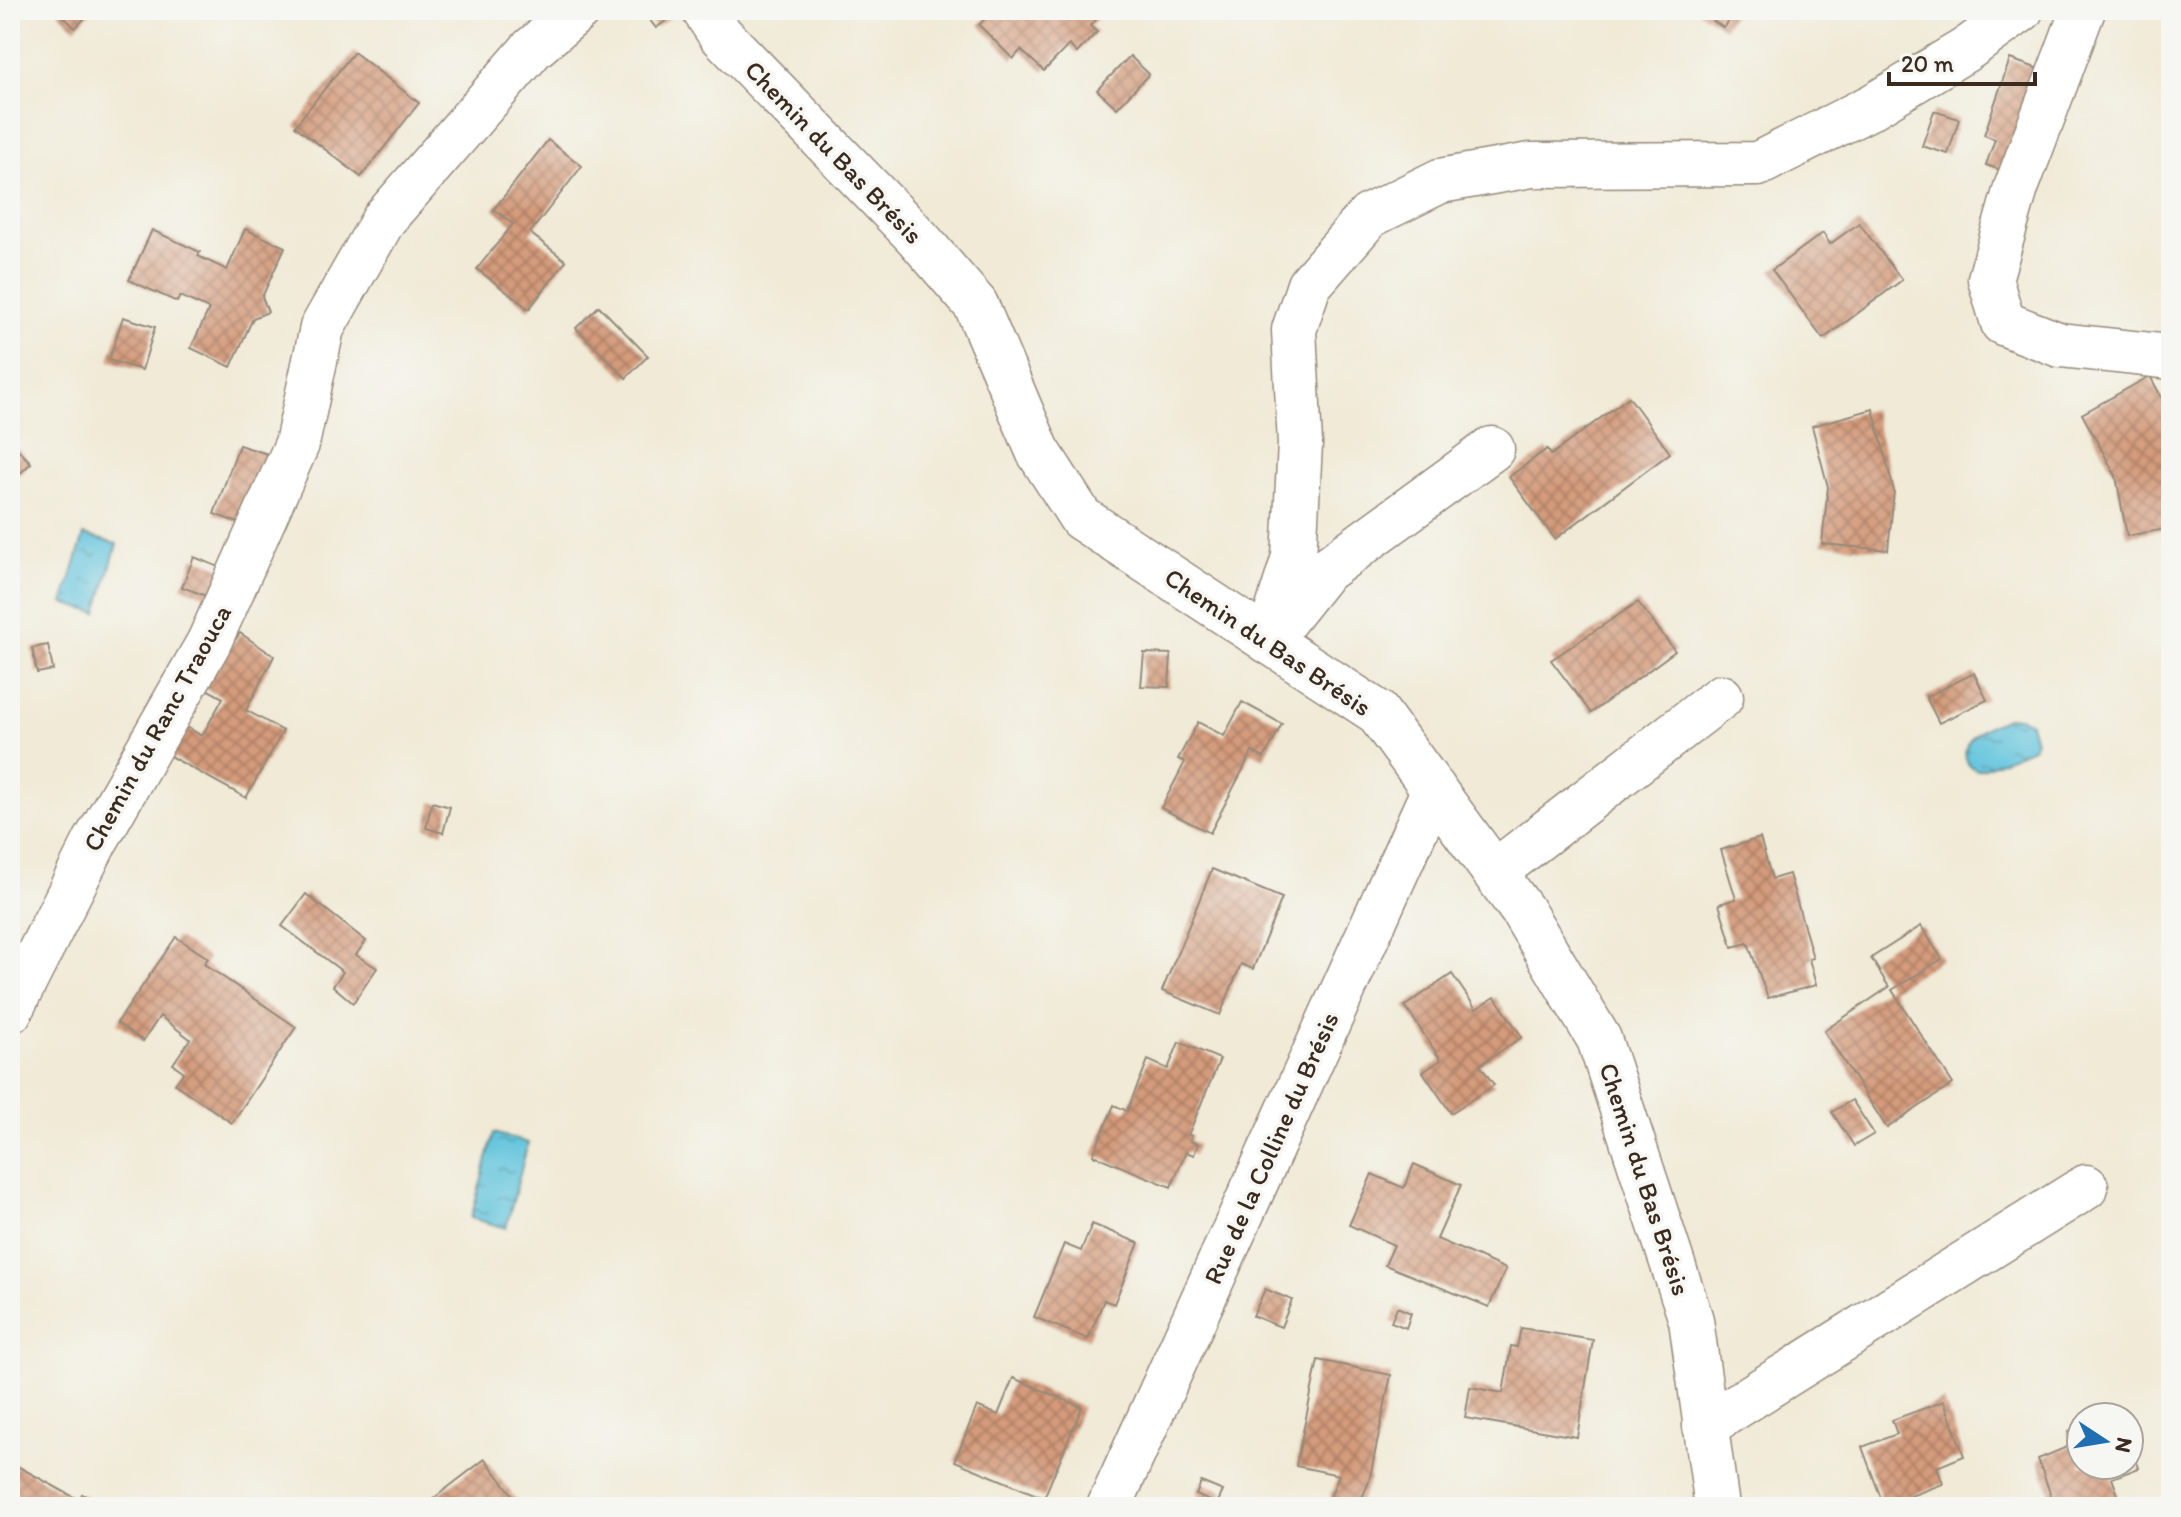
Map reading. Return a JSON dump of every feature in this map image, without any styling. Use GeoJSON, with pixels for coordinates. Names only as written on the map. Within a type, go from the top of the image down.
{"type":"FeatureCollection","features":[{"type":"Feature","properties":{"kind":"street","name":"Chemin du Ranc Traouca"},"geometry":{"type":"LineString","coordinates":[[10,1011],[95,842],[209,642],[297,444],[322,328],[384,219],[532,49],[578,10]]}},
{"type":"Feature","properties":{"kind":"street","name":"Chemin du Bas Brésis"},"geometry":{"type":"LineString","coordinates":[[704,10],[720,34],[917,237],[976,305],[1038,451],[1081,518],[1377,712],[1522,910],[1599,1039],[1691,1320],[1717,1507]]}},
{"type":"Feature","properties":{"kind":"street"},"geometry":{"type":"LineString","coordinates":[[1268,641],[1294,557],[1300,444],[1294,330],[1309,285],[1369,216],[1440,181],[1531,165],[1635,167],[1758,164],[1871,107],[1967,49],[2021,10]]}},
{"type":"Feature","properties":{"kind":"street"},"geometry":{"type":"LineString","coordinates":[[2083,10],[2016,188],[1990,279],[2003,323],[2060,345],[2171,357]]}},
{"type":"Feature","properties":{"kind":"street"},"geometry":{"type":"LineString","coordinates":[[1268,641],[1323,572],[1492,449]]}},
{"type":"Feature","properties":{"kind":"street"},"geometry":{"type":"LineString","coordinates":[[1495,872],[1721,697]]}},
{"type":"Feature","properties":{"kind":"street","name":"Rue de la Colline du Brésis"},"geometry":{"type":"LineString","coordinates":[[1109,1507],[1434,789]]}},
{"type":"Feature","properties":{"kind":"street"},"geometry":{"type":"LineString","coordinates":[[1705,1426],[2086,1187]]}},
{"type":"Feature","properties":{"kind":"water"},"geometry":{"type":"Polygon","coordinates":[[[84,535],[117,544],[97,613],[63,603],[84,535]]]}},
{"type":"Feature","properties":{"kind":"water"},"geometry":{"type":"Polygon","coordinates":[[[2009,717],[2019,717],[2030,723],[2035,741],[2032,748],[1985,768],[1977,770],[1969,765],[1966,748],[1970,740],[2009,717]]]}},
{"type":"Feature","properties":{"kind":"water"},"geometry":{"type":"Polygon","coordinates":[[[494,1133],[528,1143],[506,1228],[471,1218],[494,1133]]]}},
{"type":"Feature","properties":{"kind":"building"},"geometry":{"type":"Polygon","coordinates":[[[57,10],[93,10],[75,28],[57,10]]]}},
{"type":"Feature","properties":{"kind":"building"},"geometry":{"type":"Polygon","coordinates":[[[642,10],[672,10],[675,14],[656,28],[642,10]]]}},
{"type":"Feature","properties":{"kind":"building"},"geometry":{"type":"Polygon","coordinates":[[[993,10],[1105,10],[1090,26],[1097,32],[1077,53],[1069,45],[1044,71],[1021,50],[1013,59],[979,25],[993,10]]]}},
{"type":"Feature","properties":{"kind":"building"},"geometry":{"type":"Polygon","coordinates":[[[1697,10],[1736,10],[1724,28],[1697,10]]]}},
{"type":"Feature","properties":{"kind":"building"},"geometry":{"type":"Polygon","coordinates":[[[354,52],[419,103],[361,177],[295,126],[354,52]]]}},
{"type":"Feature","properties":{"kind":"building"},"geometry":{"type":"Polygon","coordinates":[[[1130,56],[1149,74],[1117,108],[1097,90],[1130,56]]]}},
{"type":"Feature","properties":{"kind":"building"},"geometry":{"type":"Polygon","coordinates":[[[2010,59],[2042,70],[2007,172],[1986,165],[1995,139],[1984,135],[2010,59]]]}},
{"type":"Feature","properties":{"kind":"building"},"geometry":{"type":"Polygon","coordinates":[[[13,75],[18,141],[10,158],[10,76],[13,75]]]}},
{"type":"Feature","properties":{"kind":"building"},"geometry":{"type":"Polygon","coordinates":[[[1934,111],[1959,119],[1948,154],[1922,146],[1934,111]]]}},
{"type":"Feature","properties":{"kind":"building"},"geometry":{"type":"Polygon","coordinates":[[[548,140],[582,166],[530,233],[566,261],[529,309],[477,269],[513,224],[494,209],[548,140]]]}},
{"type":"Feature","properties":{"kind":"building"},"geometry":{"type":"Polygon","coordinates":[[[1859,223],[1902,280],[1823,339],[1772,270],[1823,233],[1830,244],[1859,223]]]}},
{"type":"Feature","properties":{"kind":"building"},"geometry":{"type":"Polygon","coordinates":[[[245,229],[285,247],[262,297],[268,312],[253,318],[231,367],[191,348],[209,309],[180,296],[177,302],[129,280],[152,230],[200,252],[198,256],[227,270],[245,229]]]}},
{"type":"Feature","properties":{"kind":"building"},"geometry":{"type":"Polygon","coordinates":[[[599,306],[648,356],[626,378],[576,328],[599,306]]]}},
{"type":"Feature","properties":{"kind":"building"},"geometry":{"type":"Polygon","coordinates":[[[123,317],[155,327],[142,370],[109,360],[123,317]]]}},
{"type":"Feature","properties":{"kind":"building"},"geometry":{"type":"Polygon","coordinates":[[[2150,376],[2171,415],[2171,528],[2127,536],[2116,476],[2082,414],[2150,376]]]}},
{"type":"Feature","properties":{"kind":"building"},"geometry":{"type":"Polygon","coordinates":[[[1629,397],[1670,453],[1555,539],[1509,477],[1547,449],[1551,455],[1629,397]]]}},
{"type":"Feature","properties":{"kind":"building"},"geometry":{"type":"Polygon","coordinates":[[[1873,409],[1894,491],[1888,550],[1822,544],[1828,487],[1812,426],[1873,409]]]}},
{"type":"Feature","properties":{"kind":"building"},"geometry":{"type":"Polygon","coordinates":[[[10,441],[31,463],[13,480],[17,486],[10,493],[10,441]]]}},
{"type":"Feature","properties":{"kind":"building"},"geometry":{"type":"Polygon","coordinates":[[[239,445],[277,457],[252,528],[214,514],[239,445]]]}},
{"type":"Feature","properties":{"kind":"building"},"geometry":{"type":"Polygon","coordinates":[[[194,557],[229,571],[214,599],[182,587],[194,557]]]}},
{"type":"Feature","properties":{"kind":"building"},"geometry":{"type":"Polygon","coordinates":[[[1638,602],[1675,651],[1591,713],[1551,660],[1638,602]]]}},
{"type":"Feature","properties":{"kind":"building"},"geometry":{"type":"Polygon","coordinates":[[[240,633],[274,656],[246,710],[283,731],[246,798],[168,755],[185,726],[202,736],[223,698],[201,686],[240,633]]]}},
{"type":"Feature","properties":{"kind":"building"},"geometry":{"type":"Polygon","coordinates":[[[48,645],[53,670],[37,673],[32,648],[48,645]]]}},
{"type":"Feature","properties":{"kind":"building"},"geometry":{"type":"Polygon","coordinates":[[[1144,653],[1171,654],[1169,687],[1141,686],[1144,653]]]}},
{"type":"Feature","properties":{"kind":"building"},"geometry":{"type":"Polygon","coordinates":[[[1974,673],[1987,700],[1939,723],[1926,697],[1974,673]]]}},
{"type":"Feature","properties":{"kind":"building"},"geometry":{"type":"Polygon","coordinates":[[[1242,702],[1282,724],[1264,758],[1252,752],[1210,833],[1161,808],[1185,762],[1178,759],[1198,722],[1224,736],[1242,702]]]}},
{"type":"Feature","properties":{"kind":"building"},"geometry":{"type":"Polygon","coordinates":[[[432,802],[450,807],[443,833],[426,828],[432,802]]]}},
{"type":"Feature","properties":{"kind":"building"},"geometry":{"type":"Polygon","coordinates":[[[1760,838],[1772,879],[1789,874],[1813,958],[1809,959],[1816,985],[1768,998],[1748,943],[1732,947],[1719,904],[1736,899],[1721,850],[1760,838]]]}},
{"type":"Feature","properties":{"kind":"building"},"geometry":{"type":"Polygon","coordinates":[[[1212,869],[1282,898],[1253,969],[1241,964],[1220,1015],[1162,991],[1212,869]]]}},
{"type":"Feature","properties":{"kind":"building"},"geometry":{"type":"Polygon","coordinates":[[[306,894],[366,941],[356,955],[377,968],[353,1003],[333,986],[343,972],[282,926],[306,894]]]}},
{"type":"Feature","properties":{"kind":"building"},"geometry":{"type":"Polygon","coordinates":[[[1921,926],[1942,959],[1892,990],[1953,1084],[1887,1128],[1824,1031],[1889,987],[1871,958],[1921,926]]]}},
{"type":"Feature","properties":{"kind":"building"},"geometry":{"type":"Polygon","coordinates":[[[176,937],[208,958],[204,964],[296,1027],[232,1123],[175,1084],[184,1072],[173,1064],[190,1039],[160,1016],[143,1041],[117,1023],[176,937]]]}},
{"type":"Feature","properties":{"kind":"building"},"geometry":{"type":"Polygon","coordinates":[[[1452,974],[1476,1009],[1495,997],[1522,1037],[1480,1065],[1494,1085],[1451,1113],[1423,1072],[1441,1060],[1405,1006],[1452,974]]]}},
{"type":"Feature","properties":{"kind":"building"},"geometry":{"type":"Polygon","coordinates":[[[1179,1042],[1220,1059],[1188,1135],[1192,1136],[1190,1141],[1198,1144],[1194,1155],[1186,1152],[1171,1187],[1093,1155],[1114,1105],[1127,1111],[1148,1060],[1168,1069],[1179,1042]]]}},
{"type":"Feature","properties":{"kind":"building"},"geometry":{"type":"Polygon","coordinates":[[[1852,1100],[1874,1134],[1854,1146],[1832,1112],[1852,1100]]]}},
{"type":"Feature","properties":{"kind":"building"},"geometry":{"type":"Polygon","coordinates":[[[1414,1164],[1461,1185],[1437,1239],[1506,1269],[1489,1307],[1385,1265],[1394,1245],[1349,1225],[1372,1174],[1404,1188],[1414,1164]]]}},
{"type":"Feature","properties":{"kind":"building"},"geometry":{"type":"Polygon","coordinates":[[[1092,1224],[1139,1243],[1114,1304],[1104,1300],[1088,1339],[1034,1317],[1064,1244],[1081,1251],[1092,1224]]]}},
{"type":"Feature","properties":{"kind":"building"},"geometry":{"type":"Polygon","coordinates":[[[1265,1289],[1292,1300],[1281,1327],[1253,1316],[1265,1289]]]}},
{"type":"Feature","properties":{"kind":"building"},"geometry":{"type":"Polygon","coordinates":[[[1397,1307],[1411,1313],[1406,1328],[1391,1322],[1397,1307]]]}},
{"type":"Feature","properties":{"kind":"building"},"geometry":{"type":"Polygon","coordinates":[[[1521,1328],[1593,1340],[1577,1437],[1465,1418],[1470,1387],[1503,1393],[1511,1346],[1517,1347],[1521,1328]]]}},
{"type":"Feature","properties":{"kind":"building"},"geometry":{"type":"Polygon","coordinates":[[[1318,1360],[1391,1375],[1369,1482],[1358,1507],[1326,1507],[1339,1475],[1296,1466],[1318,1360]]]}},
{"type":"Feature","properties":{"kind":"building"},"geometry":{"type":"Polygon","coordinates":[[[1013,1378],[1082,1407],[1044,1498],[955,1461],[977,1406],[998,1415],[1013,1378]]]}},
{"type":"Feature","properties":{"kind":"building"},"geometry":{"type":"Polygon","coordinates":[[[1944,1401],[1964,1456],[1937,1467],[1943,1484],[1884,1506],[1862,1447],[1897,1434],[1892,1420],[1944,1401]]]}},
{"type":"Feature","properties":{"kind":"building"},"geometry":{"type":"Polygon","coordinates":[[[2065,1448],[2065,1481],[2113,1481],[2118,1495],[2088,1507],[2055,1507],[2038,1459],[2065,1448]]]}},
{"type":"Feature","properties":{"kind":"building"},"geometry":{"type":"Polygon","coordinates":[[[485,1459],[522,1507],[425,1505],[485,1459]]]}},
{"type":"Feature","properties":{"kind":"building"},"geometry":{"type":"Polygon","coordinates":[[[10,1462],[79,1500],[82,1494],[105,1507],[10,1507],[10,1462]]]}},
{"type":"Feature","properties":{"kind":"building"},"geometry":{"type":"Polygon","coordinates":[[[1201,1482],[1223,1491],[1217,1504],[1196,1495],[1201,1482]]]}}]}
